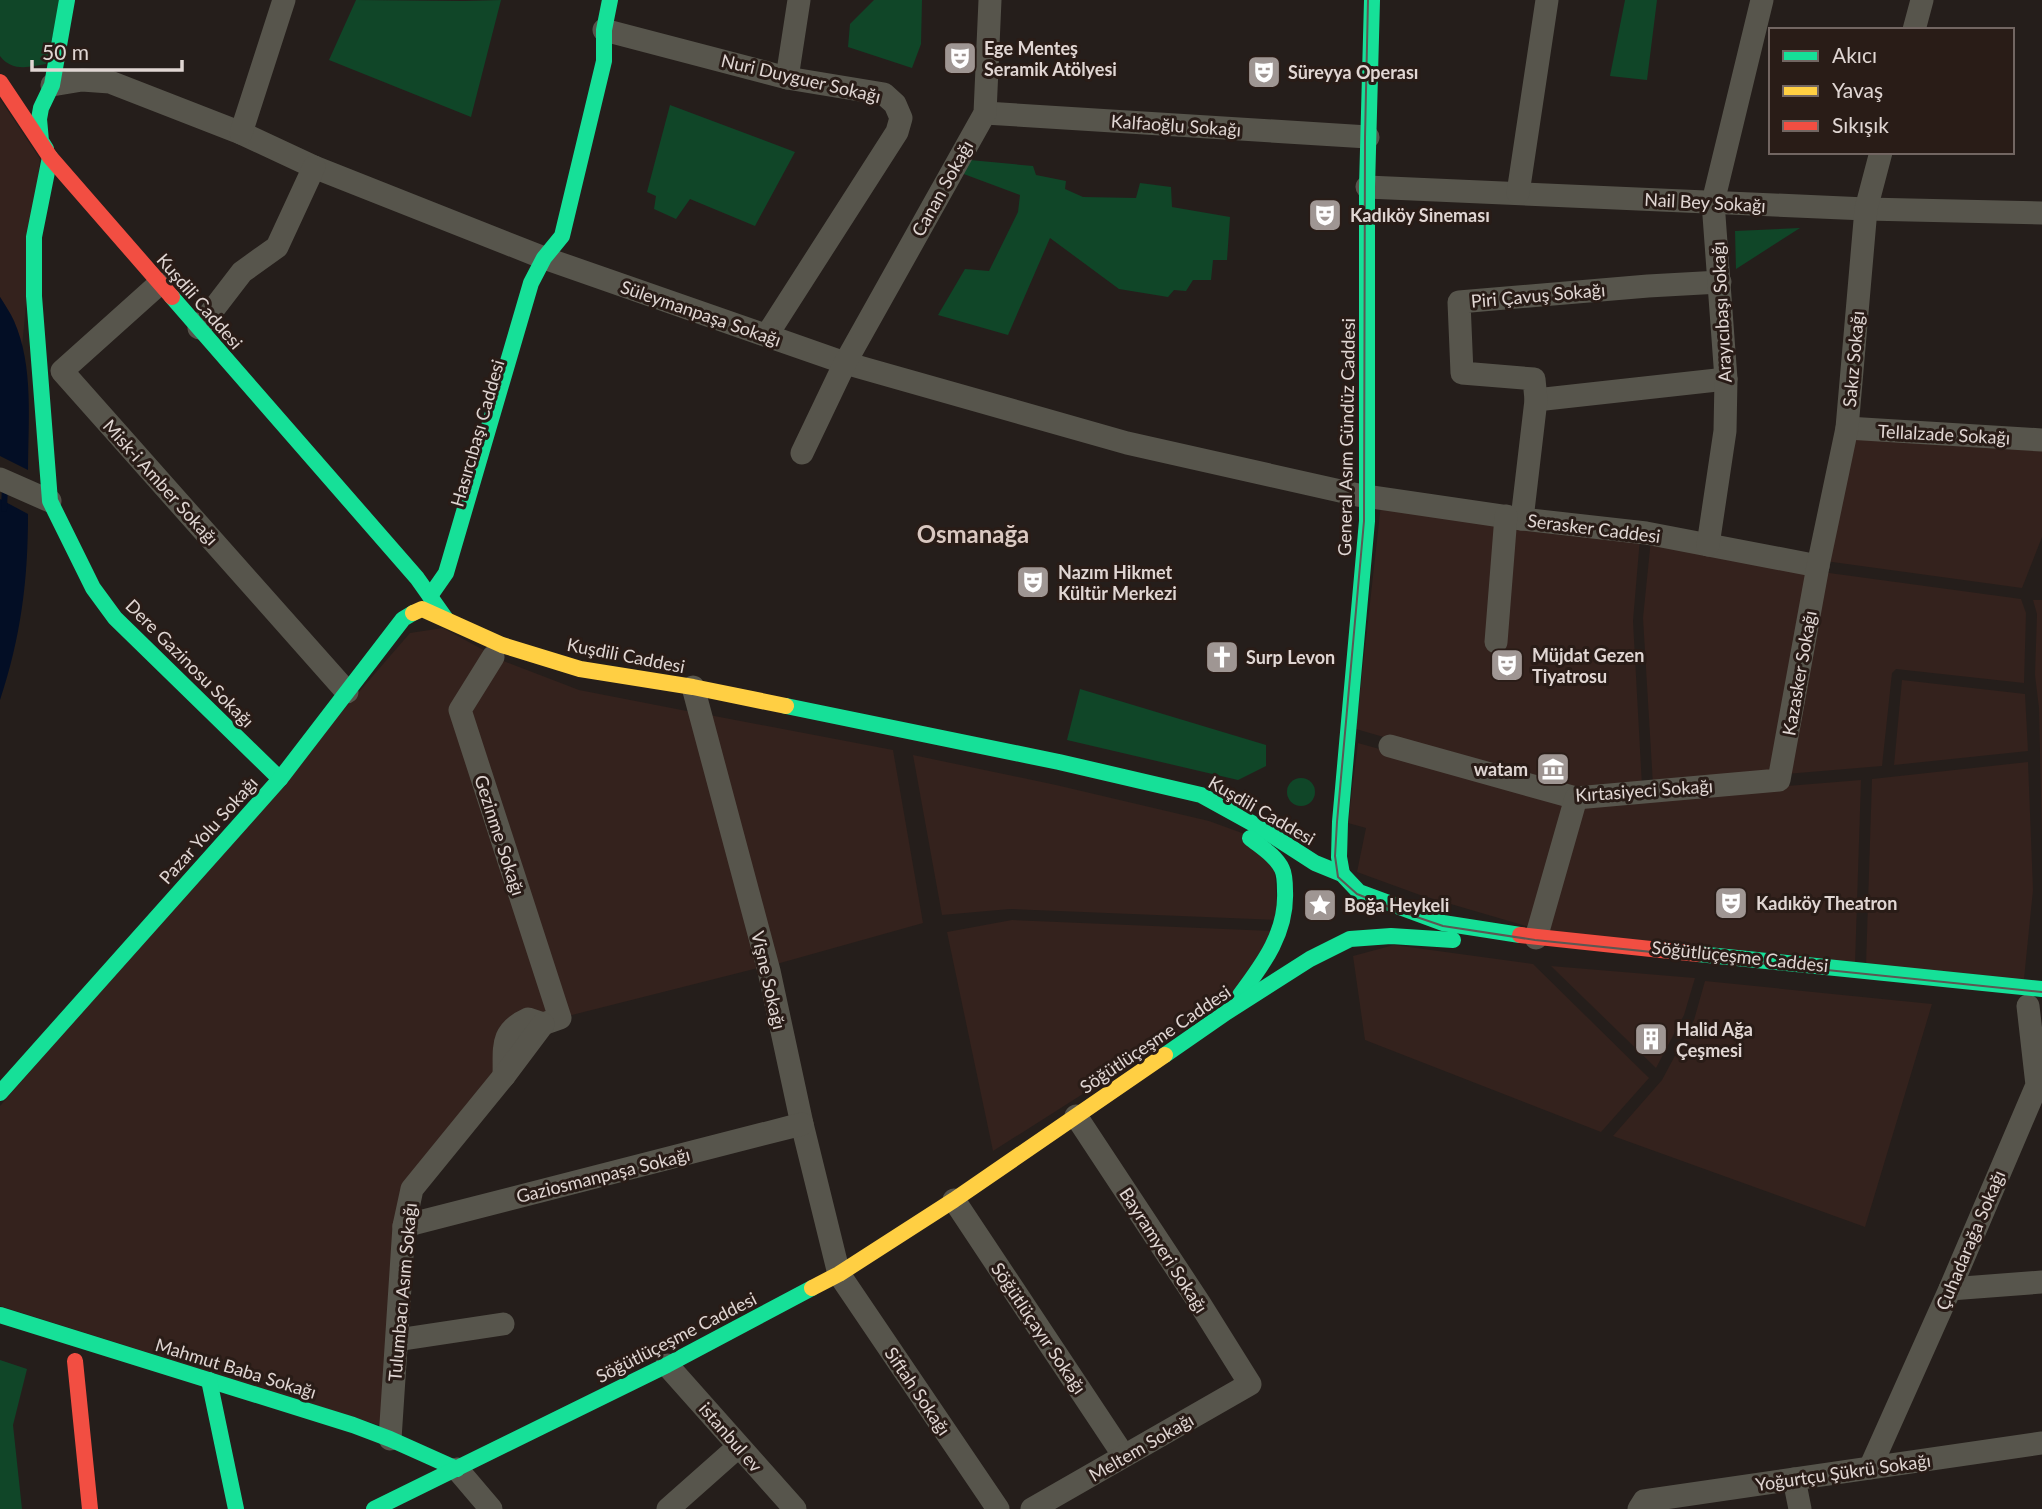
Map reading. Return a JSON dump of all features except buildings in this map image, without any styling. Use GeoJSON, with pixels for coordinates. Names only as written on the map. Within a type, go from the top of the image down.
{"type":"FeatureCollection","features":[{"type":"Feature","properties":{"kind":"main road","name":"Kuşdili Caddesi"},"geometry":{"type":"LineString","coordinates":[[50,157],[41,141],[41,108],[52,85],[67,0]]}},
{"type":"Feature","properties":{"kind":"main road","name":"Hasırcıbaşı Caddesi"},"geometry":{"type":"LineString","coordinates":[[429,596],[446,573],[543,247],[562,236],[604,61],[597,38],[610,0]]}},
{"type":"Feature","properties":{"kind":"main road","name":"General Asım Gündüz Caddesi"},"geometry":{"type":"LineString","coordinates":[[1342,874],[1339,822],[1368,497],[1367,187],[1372,0]]}},
{"type":"Feature","properties":{"kind":"main road","name":"Kuşdili Caddesi"},"geometry":{"type":"LineString","coordinates":[[2,85],[50,157],[416,578],[446,619],[502,645],[580,669],[693,687],[1200,794],[1315,863],[1342,874]]}},
{"type":"Feature","properties":{"kind":"main road"},"geometry":{"type":"LineString","coordinates":[[2,85],[29,94],[52,85]]}},
{"type":"Feature","properties":{"kind":"main road","name":"Dere Gazinosu Sokağı"},"geometry":{"type":"LineString","coordinates":[[50,157],[34,237],[42,497],[93,588],[115,618],[280,779]]}},
{"type":"Feature","properties":{"kind":"main road","name":"Hasırcıbaşı Caddesi"},"geometry":{"type":"LineString","coordinates":[[446,619],[454,580],[541,284],[543,247]]}},
{"type":"Feature","properties":{"kind":"main road","name":"Pazar Yolu Sokağı"},"geometry":{"type":"LineString","coordinates":[[0,1093],[280,779],[403,619],[422,609],[446,619]]}},
{"type":"Feature","properties":{"kind":"main road"},"geometry":{"type":"LineString","coordinates":[[1200,794],[1271,856],[1283,870],[1287,899],[1282,926],[1271,954],[1227,1012]]}},
{"type":"Feature","properties":{"kind":"main road","name":"Söğütlüçeşme Caddesi"},"geometry":{"type":"LineString","coordinates":[[1342,874],[1359,892],[1443,923],[1541,946]]}},
{"type":"Feature","properties":{"kind":"main road","name":"Söğütlüçeşme Caddesi"},"geometry":{"type":"LineString","coordinates":[[374,1509],[667,1365],[839,1274],[954,1200],[1227,1012],[1310,959],[1350,939],[1391,936],[1541,946],[2032,1001]]}},
{"type":"Feature","properties":{"kind":"main road","name":"Mahmut Baba Sokağı"},"geometry":{"type":"LineString","coordinates":[[0,1315],[390,1438],[447,1473]]}},
{"type":"Feature","properties":{"kind":"main road"},"geometry":{"type":"LineString","coordinates":[[74,1361],[90,1509]]}},
{"type":"Feature","properties":{"kind":"main road"},"geometry":{"type":"LineString","coordinates":[[209,1380],[236,1509]]}},
{"type":"Feature","properties":{"kind":"main road"},"geometry":{"type":"LineString","coordinates":[[412,1468],[447,1473]]}},
{"type":"Feature","properties":{"kind":"street"},"geometry":{"type":"LineString","coordinates":[[241,133],[284,0]]}},
{"type":"Feature","properties":{"kind":"street"},"geometry":{"type":"LineString","coordinates":[[787,78],[799,0]]}},
{"type":"Feature","properties":{"kind":"street","name":"Canan Sokağı"},"geometry":{"type":"LineString","coordinates":[[802,453],[845,363],[985,113],[990,0]]}},
{"type":"Feature","properties":{"kind":"street"},"geometry":{"type":"LineString","coordinates":[[1518,194],[1547,0]]}},
{"type":"Feature","properties":{"kind":"street","name":"Arayıcıbaşı Sokağı"},"geometry":{"type":"LineString","coordinates":[[1709,545],[1725,431],[1726,379],[1713,202],[1762,0]]}},
{"type":"Feature","properties":{"kind":"street"},"geometry":{"type":"LineString","coordinates":[[1915,28],[1922,0]]}},
{"type":"Feature","properties":{"kind":"street","name":"Nuri Duyguer Sokağı"},"geometry":{"type":"LineString","coordinates":[[597,38],[787,78],[884,94],[895,104],[901,118],[897,132],[767,335]]}},
{"type":"Feature","properties":{"kind":"street","name":"Süleymanpaşa Sokağı"},"geometry":{"type":"LineString","coordinates":[[52,85],[82,80],[110,82],[241,133],[314,167],[543,247],[845,363],[1127,443],[1368,497]]}},
{"type":"Feature","properties":{"kind":"street","name":"Kalfaoğlu Sokağı"},"geometry":{"type":"LineString","coordinates":[[985,113],[1368,137]]}},
{"type":"Feature","properties":{"kind":"street","name":"Sakız Sokağı"},"geometry":{"type":"LineString","coordinates":[[1818,566],[1847,428],[1866,209],[1880,154]]}},
{"type":"Feature","properties":{"kind":"street"},"geometry":{"type":"LineString","coordinates":[[199,328],[242,272],[278,247],[314,167]]}},
{"type":"Feature","properties":{"kind":"street","name":"Nail Bey Sokağı"},"geometry":{"type":"LineString","coordinates":[[1367,187],[1866,209],[2042,213]]}},
{"type":"Feature","properties":{"kind":"street","name":"Piri Çavuş Sokağı"},"geometry":{"type":"LineString","coordinates":[[1536,400],[1534,379],[1462,373],[1459,302],[1720,282]]}},
{"type":"Feature","properties":{"kind":"street"},"geometry":{"type":"LineString","coordinates":[[40,387],[62,371],[159,284]]}},
{"type":"Feature","properties":{"kind":"street","name":"Misk-i Amber Sokağı"},"geometry":{"type":"LineString","coordinates":[[62,371],[347,692]]}},
{"type":"Feature","properties":{"kind":"street"},"geometry":{"type":"LineString","coordinates":[[1496,642],[1514,518],[1536,400],[1726,379]]}},
{"type":"Feature","properties":{"kind":"street","name":"Tellalzade Sokağı"},"geometry":{"type":"LineString","coordinates":[[1847,428],[2042,440]]}},
{"type":"Feature","properties":{"kind":"street"},"geometry":{"type":"LineString","coordinates":[[0,479],[42,497]]}},
{"type":"Feature","properties":{"kind":"street","name":"Serasker Caddesi"},"geometry":{"type":"LineString","coordinates":[[1368,497],[1646,533],[1818,566]]}},
{"type":"Feature","properties":{"kind":"street","name":"Kazasker Sokağı"},"geometry":{"type":"LineString","coordinates":[[1779,780],[1818,566]]}},
{"type":"Feature","properties":{"kind":"street","name":"Gezinme Sokağı"},"geometry":{"type":"LineString","coordinates":[[493,657],[460,710],[552,1021]]}},
{"type":"Feature","properties":{"kind":"street","name":"Vişne Sokağı"},"geometry":{"type":"LineString","coordinates":[[693,687],[769,971],[802,1125],[839,1274]]}},
{"type":"Feature","properties":{"kind":"street","name":"Kırtasiyeci Sokağı"},"geometry":{"type":"LineString","coordinates":[[1390,746],[1576,798],[1779,780]]}},
{"type":"Feature","properties":{"kind":"street"},"geometry":{"type":"LineString","coordinates":[[1541,946],[1576,798]]}},
{"type":"Feature","properties":{"kind":"street","name":"Çuhadarağa Sokağı"},"geometry":{"type":"LineString","coordinates":[[1870,1468],[2037,1085],[2032,1001]]}},
{"type":"Feature","properties":{"kind":"street","name":"Tulumbacı Asım Sokağı"},"geometry":{"type":"LineString","coordinates":[[390,1438],[404,1226],[412,1189],[552,1021]]}},
{"type":"Feature","properties":{"kind":"street","name":"Bayramyeri Sokağı"},"geometry":{"type":"LineString","coordinates":[[1076,1116],[1250,1384]]}},
{"type":"Feature","properties":{"kind":"street","name":"Gaziosmanpaşa Sokağı"},"geometry":{"type":"LineString","coordinates":[[404,1226],[802,1125]]}},
{"type":"Feature","properties":{"kind":"street","name":"Söğütlüçayır Sokağı"},"geometry":{"type":"LineString","coordinates":[[954,1200],[1124,1456]]}},
{"type":"Feature","properties":{"kind":"street","name":"Siftah Sokağı"},"geometry":{"type":"LineString","coordinates":[[839,1274],[998,1509]]}},
{"type":"Feature","properties":{"kind":"street"},"geometry":{"type":"LineString","coordinates":[[1950,1289],[2042,1282]]}},
{"type":"Feature","properties":{"kind":"street"},"geometry":{"type":"LineString","coordinates":[[397,1340],[503,1324]]}},
{"type":"Feature","properties":{"kind":"street","name":"istanbul ev"},"geometry":{"type":"LineString","coordinates":[[667,1365],[795,1509]]}},
{"type":"Feature","properties":{"kind":"street","name":"Meltem Sokağı"},"geometry":{"type":"LineString","coordinates":[[1032,1509],[1250,1384]]}},
{"type":"Feature","properties":{"kind":"street","name":"Yoğurtçu Şükrü Sokağı"},"geometry":{"type":"LineString","coordinates":[[1641,1505],[1794,1479],[2042,1443]]}},
{"type":"Feature","properties":{"kind":"street"},"geometry":{"type":"LineString","coordinates":[[668,1509],[738,1447]]}},
{"type":"Feature","properties":{"kind":"street"},"geometry":{"type":"LineString","coordinates":[[447,1473],[491,1509]]}},
{"type":"Feature","properties":{"kind":"street"},"geometry":{"type":"LineString","coordinates":[[1794,1479],[1800,1509]]}},
{"type":"Feature","properties":{"kind":"shaded area"},"geometry":{"type":"Polygon","coordinates":[[[0,99],[40,159],[22,347],[14,321],[0,297],[0,99]]]}},
{"type":"Feature","properties":{"kind":"shaded area"},"geometry":{"type":"Polygon","coordinates":[[[1851,434],[2042,445],[2042,537],[2022,588],[1825,561],[1851,434]]]}},
{"type":"Feature","properties":{"kind":"shaded area"},"geometry":{"type":"Polygon","coordinates":[[[1381,504],[1640,538],[1633,621],[1642,786],[1576,793],[1356,729],[1381,504]]]}},
{"type":"Feature","properties":{"kind":"shaded area"},"geometry":{"type":"Polygon","coordinates":[[[1651,539],[1811,570],[1775,775],[1653,785],[1643,618],[1651,539]]]}},
{"type":"Feature","properties":{"kind":"shaded area"},"geometry":{"type":"Polygon","coordinates":[[[1822,572],[2021,599],[2026,613],[2024,683],[1896,669],[1892,673],[1882,766],[1786,774],[1822,572]]]}},
{"type":"Feature","properties":{"kind":"shaded area"},"geometry":{"type":"Polygon","coordinates":[[[2033,600],[2042,600],[2042,840],[2039,708],[2035,675],[2037,614],[2033,600]]]}},
{"type":"Feature","properties":{"kind":"shaded area"},"geometry":{"type":"Polygon","coordinates":[[[443,628],[489,653],[454,709],[553,1014],[407,1186],[385,1427],[0,1306],[0,1106],[410,633],[443,628]]]}},
{"type":"Feature","properties":{"kind":"shaded area"},"geometry":{"type":"Polygon","coordinates":[[[498,659],[579,690],[692,712],[762,967],[564,1017],[466,712],[498,659]]]}},
{"type":"Feature","properties":{"kind":"shaded area"},"geometry":{"type":"Polygon","coordinates":[[[1902,680],[2025,694],[2028,751],[1894,765],[1902,680]]]}},
{"type":"Feature","properties":{"kind":"shaded area"},"geometry":{"type":"Polygon","coordinates":[[[704,714],[893,750],[923,923],[773,965],[704,714]]]}},
{"type":"Feature","properties":{"kind":"shaded area"},"geometry":{"type":"Polygon","coordinates":[[[1358,743],[1569,802],[1533,928],[1420,895],[1357,872],[1366,828],[1348,823],[1358,743]]]}},
{"type":"Feature","properties":{"kind":"shaded area"},"geometry":{"type":"Polygon","coordinates":[[[913,755],[1209,821],[1242,833],[1274,863],[1278,920],[1010,909],[942,915],[913,755]]]}},
{"type":"Feature","properties":{"kind":"shaded area"},"geometry":{"type":"Polygon","coordinates":[[[2028,762],[2033,890],[2024,979],[1866,965],[1872,779],[2028,762]]]}},
{"type":"Feature","properties":{"kind":"shaded area"},"geometry":{"type":"Polygon","coordinates":[[[1861,780],[1855,964],[1544,934],[1580,803],[1861,780]]]}},
{"type":"Feature","properties":{"kind":"shaded area"},"geometry":{"type":"Polygon","coordinates":[[[1012,920],[1274,931],[1229,1001],[993,1151],[947,932],[1012,920]]]}},
{"type":"Feature","properties":{"kind":"shaded area"},"geometry":{"type":"Polygon","coordinates":[[[1394,945],[1533,964],[1649,1078],[1601,1132],[1365,1040],[1353,956],[1394,945]]]}},
{"type":"Feature","properties":{"kind":"shaded area"},"geometry":{"type":"Polygon","coordinates":[[[1551,966],[1695,978],[1684,1015],[1656,1068],[1551,966]]]}},
{"type":"Feature","properties":{"kind":"shaded area"},"geometry":{"type":"Polygon","coordinates":[[[1705,981],[1932,1004],[1865,1227],[1613,1136],[1662,1080],[1694,1020],[1705,981]]]}},
{"type":"Feature","properties":{"kind":"green space"},"geometry":{"type":"Polygon","coordinates":[[[0,0],[61,0],[46,64],[15,66],[0,56],[0,0]]]}},
{"type":"Feature","properties":{"kind":"green space"},"geometry":{"type":"Polygon","coordinates":[[[356,0],[501,0],[471,117],[329,60],[356,0]]]}},
{"type":"Feature","properties":{"kind":"green space"},"geometry":{"type":"Polygon","coordinates":[[[874,0],[922,0],[921,44],[912,68],[848,47],[850,24],[874,0]]]}},
{"type":"Feature","properties":{"kind":"green space"},"geometry":{"type":"Polygon","coordinates":[[[1625,0],[1657,0],[1647,80],[1610,76],[1625,0]]]}},
{"type":"Feature","properties":{"kind":"green space"},"geometry":{"type":"Polygon","coordinates":[[[670,105],[795,152],[755,226],[690,199],[676,219],[654,209],[656,196],[647,192],[670,105]]]}},
{"type":"Feature","properties":{"kind":"green space"},"geometry":{"type":"Polygon","coordinates":[[[970,160],[1033,166],[1036,175],[1066,181],[1065,189],[1083,197],[1136,198],[1140,183],[1171,187],[1172,207],[1230,217],[1227,260],[1213,260],[1211,280],[1193,280],[1186,291],[1174,290],[1168,297],[1119,289],[1050,238],[1008,335],[938,315],[965,269],[989,271],[1018,212],[1020,195],[953,170],[970,160]]]}},
{"type":"Feature","properties":{"kind":"green space"},"geometry":{"type":"Polygon","coordinates":[[[1800,228],[1736,269],[1735,231],[1800,228]]]}},
{"type":"Feature","properties":{"kind":"green space"},"geometry":{"type":"Polygon","coordinates":[[[1080,689],[1266,745],[1266,766],[1238,780],[1067,740],[1080,689]]]}},
{"type":"Feature","properties":{"kind":"green space"},"geometry":{"type":"Polygon","coordinates":[[[1301,778],[1311,782],[1315,792],[1311,802],[1301,806],[1291,802],[1287,792],[1291,782],[1301,778]]]}},
{"type":"Feature","properties":{"kind":"green space"},"geometry":{"type":"Polygon","coordinates":[[[0,1360],[27,1369],[13,1425],[22,1509],[0,1509],[0,1360]]]}},
{"type":"Feature","properties":{"kind":"water"},"geometry":{"type":"Polygon","coordinates":[[[0,297],[14,321],[25,357],[28,470],[0,456],[0,297]]]}},
{"type":"Feature","properties":{"kind":"water"},"geometry":{"type":"Polygon","coordinates":[[[0,499],[28,514],[22,608],[0,700],[0,499]]]}},
{"type":"Feature","properties":{"kind":"waterway"},"geometry":{"type":"LineString","coordinates":[[4,509],[5,485]]}},
{"type":"Feature","properties":{"kind":"tram line"},"geometry":{"type":"LineString","coordinates":[[1368,0],[1364,521],[1337,822],[1335,856],[1338,877],[1357,894],[1443,926],[1535,940],[2042,992]]}},
{"type":"Feature","properties":{"kind":"traffic: fast"},"geometry":{"type":"LineString","coordinates":[[46,149],[41,141],[39,119],[52,85],[67,0]]}},
{"type":"Feature","properties":{"kind":"traffic: fast"},"geometry":{"type":"LineString","coordinates":[[430,596],[446,573],[531,283],[544,258],[562,236],[604,61],[604,30],[610,0]]}},
{"type":"Feature","properties":{"kind":"traffic: fast"},"geometry":{"type":"LineString","coordinates":[[1342,874],[1339,857],[1340,822],[1367,521],[1367,187],[1372,0]]}},
{"type":"Feature","properties":{"kind":"traffic: fast"},"geometry":{"type":"LineString","coordinates":[[50,157],[34,237],[34,296],[50,501],[93,588],[115,618],[280,779]]}},
{"type":"Feature","properties":{"kind":"traffic: fast"},"geometry":{"type":"LineString","coordinates":[[172,297],[417,578],[446,619]]}},
{"type":"Feature","properties":{"kind":"traffic: fast"},"geometry":{"type":"LineString","coordinates":[[0,1093],[280,779],[403,619],[413,613]]}},
{"type":"Feature","properties":{"kind":"traffic: fast"},"geometry":{"type":"LineString","coordinates":[[786,706],[1059,762],[1201,795],[1259,827],[1315,863],[1342,874],[1359,892],[1443,923],[1520,935]]}},
{"type":"Feature","properties":{"kind":"traffic: fast"},"geometry":{"type":"LineString","coordinates":[[1240,995],[1272,946],[1285,906],[1282,869],[1272,856],[1250,838]]}},
{"type":"Feature","properties":{"kind":"traffic: fast"},"geometry":{"type":"LineString","coordinates":[[1165,1055],[1310,959],[1350,939],[1391,936],[1453,940]]}},
{"type":"Feature","properties":{"kind":"traffic: fast"},"geometry":{"type":"LineString","coordinates":[[1698,954],[2042,989]]}},
{"type":"Feature","properties":{"kind":"traffic: fast"},"geometry":{"type":"LineString","coordinates":[[374,1509],[667,1365],[812,1288]]}},
{"type":"Feature","properties":{"kind":"traffic: fast"},"geometry":{"type":"LineString","coordinates":[[0,1315],[353,1425],[457,1469]]}},
{"type":"Feature","properties":{"kind":"traffic: fast"},"geometry":{"type":"LineString","coordinates":[[209,1380],[236,1509]]}},
{"type":"Feature","properties":{"kind":"traffic: slow"},"geometry":{"type":"LineString","coordinates":[[413,613],[422,609],[502,645],[580,669],[693,687],[786,706]]}},
{"type":"Feature","properties":{"kind":"traffic: slow"},"geometry":{"type":"LineString","coordinates":[[812,1288],[839,1274],[954,1200],[1165,1055]]}},
{"type":"Feature","properties":{"kind":"traffic: jam"},"geometry":{"type":"LineString","coordinates":[[0,82],[50,157],[172,297]]}},
{"type":"Feature","properties":{"kind":"traffic: jam"},"geometry":{"type":"LineString","coordinates":[[1520,935],[1698,954]]}},
{"type":"Feature","properties":{"kind":"traffic: jam"},"geometry":{"type":"LineString","coordinates":[[75,1361],[90,1509]]}},
{"type":"Feature","properties":{"kind":"place","name":"Ege Menteş Seramik Atölyesi"},"geometry":{"type":"Point","coordinates":[960,58]}},
{"type":"Feature","properties":{"kind":"place","name":"Süreyya Operası"},"geometry":{"type":"Point","coordinates":[1264,72]}},
{"type":"Feature","properties":{"kind":"place","name":"Kadıköy Sineması"},"geometry":{"type":"Point","coordinates":[1325,215]}},
{"type":"Feature","properties":{"kind":"place","name":"Nazım Hikmet Kültür Merkezi"},"geometry":{"type":"Point","coordinates":[1033,582]}},
{"type":"Feature","properties":{"kind":"place","name":"Surp Levon"},"geometry":{"type":"Point","coordinates":[1222,657]}},
{"type":"Feature","properties":{"kind":"place","name":"Müjdat Gezen Tiyatrosu"},"geometry":{"type":"Point","coordinates":[1507,665]}},
{"type":"Feature","properties":{"kind":"place","name":"watam"},"geometry":{"type":"Point","coordinates":[1553,769]}},
{"type":"Feature","properties":{"kind":"place","name":"Kadıköy Theatron"},"geometry":{"type":"Point","coordinates":[1731,903]}},
{"type":"Feature","properties":{"kind":"place","name":"Boğa Heykeli"},"geometry":{"type":"Point","coordinates":[1320,905]}},
{"type":"Feature","properties":{"kind":"place","name":"Halid Ağa Çeşmesi"},"geometry":{"type":"Point","coordinates":[1651,1039]}},
{"type":"Feature","properties":{"kind":"district","name":"Osmanağa"},"geometry":{"type":"Point","coordinates":[973,533]}}]}
